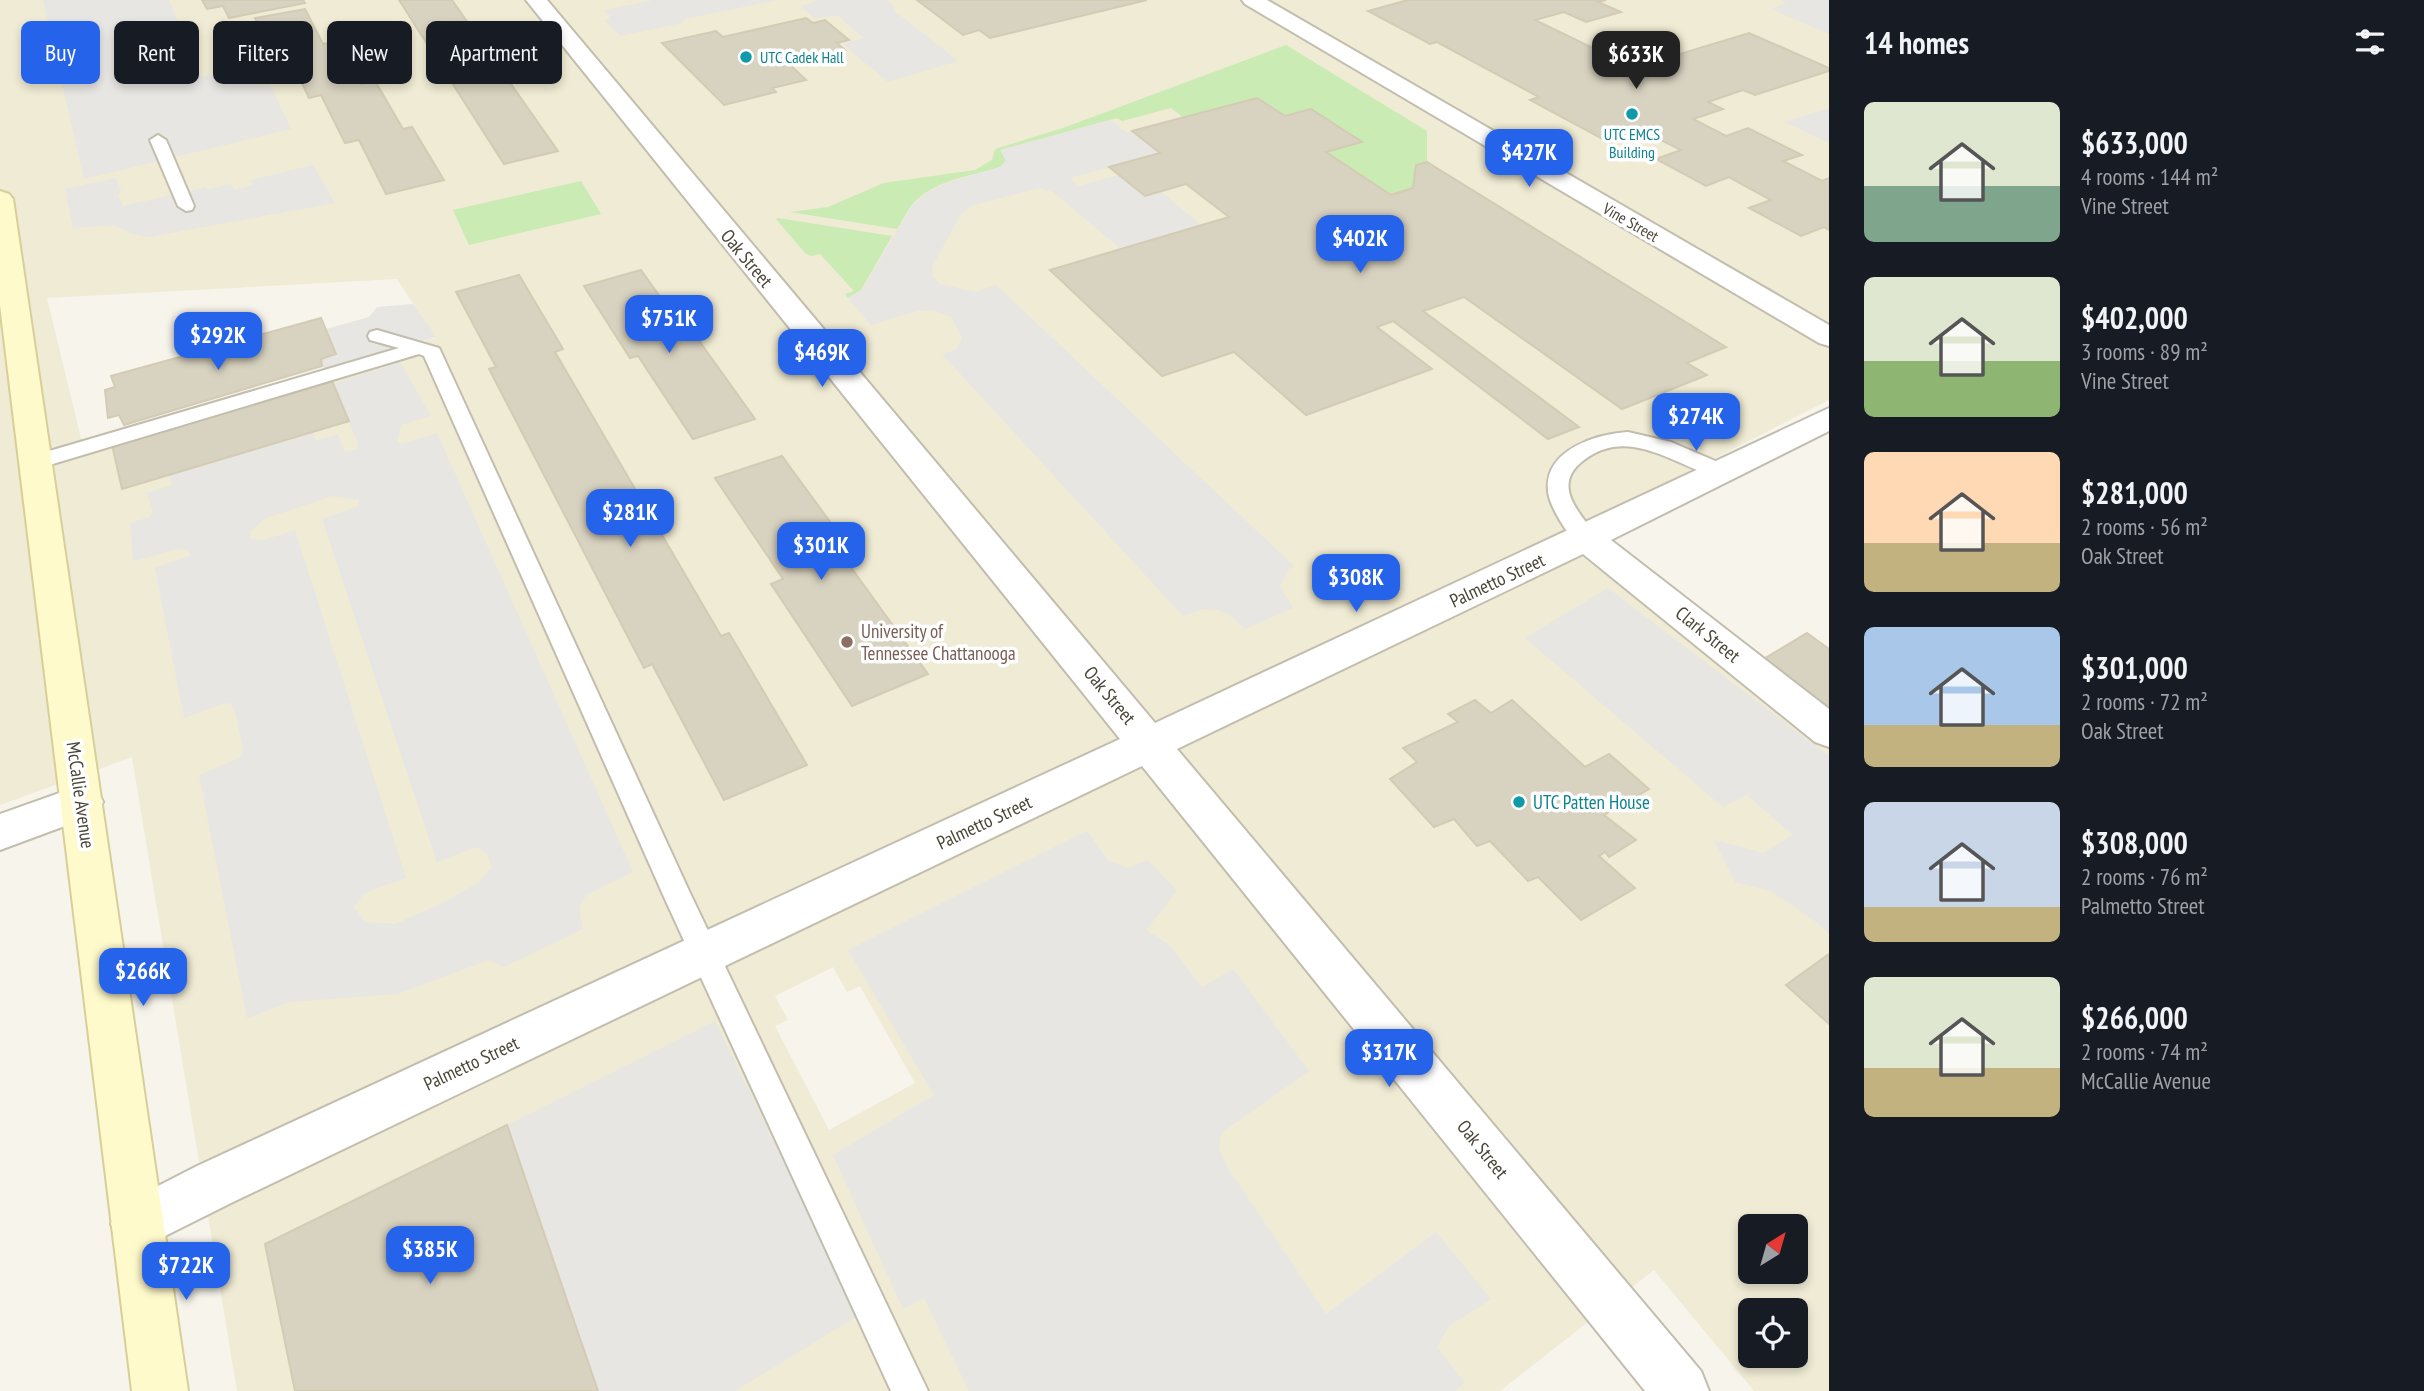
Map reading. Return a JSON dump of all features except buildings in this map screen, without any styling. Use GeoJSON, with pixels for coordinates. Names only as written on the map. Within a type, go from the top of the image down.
{"type":"FeatureCollection","features":[{"type":"Feature","properties":{"kind":"main road","name":"McCallie Avenue"},"geometry":{"type":"LineString","coordinates":[[0,199],[160,1391]]}},
{"type":"Feature","properties":{"kind":"street","name":"Oak Street"},"geometry":{"type":"LineString","coordinates":[[536,0],[1681,1391]]}},
{"type":"Feature","properties":{"kind":"street","name":"Vine Street"},"geometry":{"type":"LineString","coordinates":[[1252,0],[1829,337]]}},
{"type":"Feature","properties":{"kind":"street","name":"Palmetto Street"},"geometry":{"type":"LineString","coordinates":[[137,1224],[227,1178],[1587,538],[1829,418]]}},
{"type":"Feature","properties":{"kind":"street","name":"Clark Street"},"geometry":{"type":"LineString","coordinates":[[1587,538],[1829,731]]}},
{"type":"Feature","properties":{"kind":"street"},"geometry":{"type":"LineString","coordinates":[[0,832],[82,802]]}},
{"type":"Feature","properties":{"kind":"lane"},"geometry":{"type":"LineString","coordinates":[[159,140],[186,206]]}},
{"type":"Feature","properties":{"kind":"lane"},"geometry":{"type":"LineString","coordinates":[[377,336],[432,352],[704,953],[910,1391]]}},
{"type":"Feature","properties":{"kind":"lane"},"geometry":{"type":"LineString","coordinates":[[36,462],[420,348]]}},
{"type":"Feature","properties":{"kind":"lane"},"geometry":{"type":"LineString","coordinates":[[1587,538],[1563,507],[1559,489],[1564,469],[1573,456],[1591,445],[1609,439],[1630,439],[1662,447],[1720,471]]}},
{"type":"Feature","properties":{"kind":"shaded area","name":"University of Tennessee Chattanooga"},"geometry":{"type":"Polygon","coordinates":[[[0,0],[1829,0],[1829,400],[1558,538],[1829,747],[1829,1391],[1754,1391],[1654,1270],[1500,1391],[237,1391],[132,757],[0,805],[0,0]],[[397,279],[47,298],[82,443],[435,338],[397,279]],[[833,967],[775,996],[788,1020],[775,1026],[829,1130],[915,1083],[860,986],[847,992],[833,967]]]}},
{"type":"Feature","properties":{"kind":"shaded area"},"geometry":{"type":"Polygon","coordinates":[[[43,0],[169,0],[178,21],[114,21],[114,84],[199,84],[199,72],[201,77],[213,75],[213,84],[270,84],[291,129],[84,179],[62,84],[100,84],[100,21],[48,21],[43,0]]]}},
{"type":"Feature","properties":{"kind":"shaded area"},"geometry":{"type":"Polygon","coordinates":[[[654,0],[778,0],[685,19],[682,23],[620,36],[605,21],[610,17],[604,10],[654,0]]]}},
{"type":"Feature","properties":{"kind":"shaded area"},"geometry":{"type":"Polygon","coordinates":[[[819,0],[886,0],[895,7],[892,9],[958,61],[888,82],[843,44],[864,38],[837,15],[815,19],[801,6],[819,0]]]}},
{"type":"Feature","properties":{"kind":"shaded area"},"geometry":{"type":"Polygon","coordinates":[[[1780,0],[1829,0],[1829,34],[1771,9],[1787,3],[1780,0]]]}},
{"type":"Feature","properties":{"kind":"shaded area"},"geometry":{"type":"Polygon","coordinates":[[[1829,108],[1829,143],[1785,122],[1829,108]]]}},
{"type":"Feature","properties":{"kind":"shaded area"},"geometry":{"type":"Polygon","coordinates":[[[1110,120],[1127,133],[1132,131],[1160,153],[1070,178],[1078,186],[1119,175],[1145,196],[1160,191],[1201,225],[1121,249],[1053,192],[1040,188],[973,205],[961,214],[933,265],[932,276],[940,284],[976,292],[996,285],[1294,566],[1289,569],[1280,586],[1293,608],[1245,629],[1230,615],[1217,610],[1203,609],[1183,616],[942,354],[957,349],[962,338],[951,317],[932,310],[917,311],[871,325],[848,298],[862,290],[912,205],[928,192],[946,183],[1000,167],[1006,161],[1000,150],[1110,120]]]}},
{"type":"Feature","properties":{"kind":"shaded area"},"geometry":{"type":"Polygon","coordinates":[[[313,165],[335,203],[149,237],[130,233],[114,225],[73,228],[65,189],[116,178],[121,191],[118,195],[123,206],[206,187],[207,190],[231,184],[234,190],[253,185],[251,180],[313,165]]]}},
{"type":"Feature","properties":{"kind":"shaded area"},"geometry":{"type":"Polygon","coordinates":[[[413,304],[436,337],[327,370],[322,366],[321,359],[336,354],[326,329],[369,317],[377,307],[413,304]]]}},
{"type":"Feature","properties":{"kind":"shaded area"},"geometry":{"type":"Polygon","coordinates":[[[400,362],[431,416],[401,425],[397,442],[402,444],[437,433],[633,872],[586,895],[579,908],[583,929],[504,967],[489,960],[397,994],[290,1002],[247,1018],[199,775],[239,758],[243,751],[235,710],[230,703],[222,704],[184,718],[155,568],[191,555],[179,549],[133,561],[130,523],[150,517],[153,512],[147,493],[173,485],[168,475],[313,432],[316,441],[338,434],[345,452],[358,449],[333,384],[400,362]],[[332,496],[264,519],[250,532],[250,538],[261,541],[295,530],[406,878],[364,893],[354,907],[365,922],[395,924],[443,903],[479,882],[492,867],[487,854],[476,847],[437,862],[322,519],[359,506],[359,500],[332,496]]]}},
{"type":"Feature","properties":{"kind":"shaded area"},"geometry":{"type":"Polygon","coordinates":[[[1608,588],[1829,756],[1829,934],[1815,921],[1771,891],[1735,882],[1714,840],[1763,853],[1793,835],[1747,795],[1723,807],[1525,638],[1608,588]]]}},
{"type":"Feature","properties":{"kind":"shaded area"},"geometry":{"type":"Polygon","coordinates":[[[1087,831],[1108,860],[1127,868],[1148,860],[1177,891],[1146,930],[1168,944],[1202,987],[1233,969],[1309,1071],[1221,1133],[1219,1148],[1227,1167],[1326,1314],[1436,1232],[1491,1299],[1449,1326],[1437,1347],[1465,1383],[1455,1391],[969,1391],[924,1298],[903,1309],[833,1155],[934,1095],[848,950],[1087,831]]]}},
{"type":"Feature","properties":{"kind":"shaded area"},"geometry":{"type":"Polygon","coordinates":[[[715,1021],[859,1315],[735,1391],[598,1391],[507,1125],[715,1021]]]}},
{"type":"Feature","properties":{"kind":"green space"},"geometry":{"type":"Polygon","coordinates":[[[1286,45],[1427,131],[1427,162],[1416,165],[1413,188],[1391,195],[1326,152],[1361,141],[1311,109],[1285,116],[1257,98],[1184,118],[1171,108],[1122,121],[1117,118],[1001,150],[1006,161],[1000,167],[941,184],[931,190],[912,205],[897,229],[790,212],[828,207],[884,183],[975,170],[992,160],[995,149],[1063,128],[1286,45]]]}},
{"type":"Feature","properties":{"kind":"green space"},"geometry":{"type":"Polygon","coordinates":[[[581,181],[601,214],[469,245],[453,210],[581,181]]]}},
{"type":"Feature","properties":{"kind":"green space"},"geometry":{"type":"Polygon","coordinates":[[[776,219],[892,236],[861,290],[848,298],[845,294],[854,291],[820,254],[811,256],[805,253],[776,219]]]}},
{"type":"Feature","properties":{"kind":"place","name":"UTC Cadek Hall"},"geometry":{"type":"Point","coordinates":[746,57]}},
{"type":"Feature","properties":{"kind":"place","name":"UTC EMCS Building"},"geometry":{"type":"Point","coordinates":[1632,114]}},
{"type":"Feature","properties":{"kind":"place","name":"University of Tennessee Chattanooga"},"geometry":{"type":"Point","coordinates":[847,642]}},
{"type":"Feature","properties":{"kind":"place","name":"UTC Patten House"},"geometry":{"type":"Point","coordinates":[1519,802]}}]}
